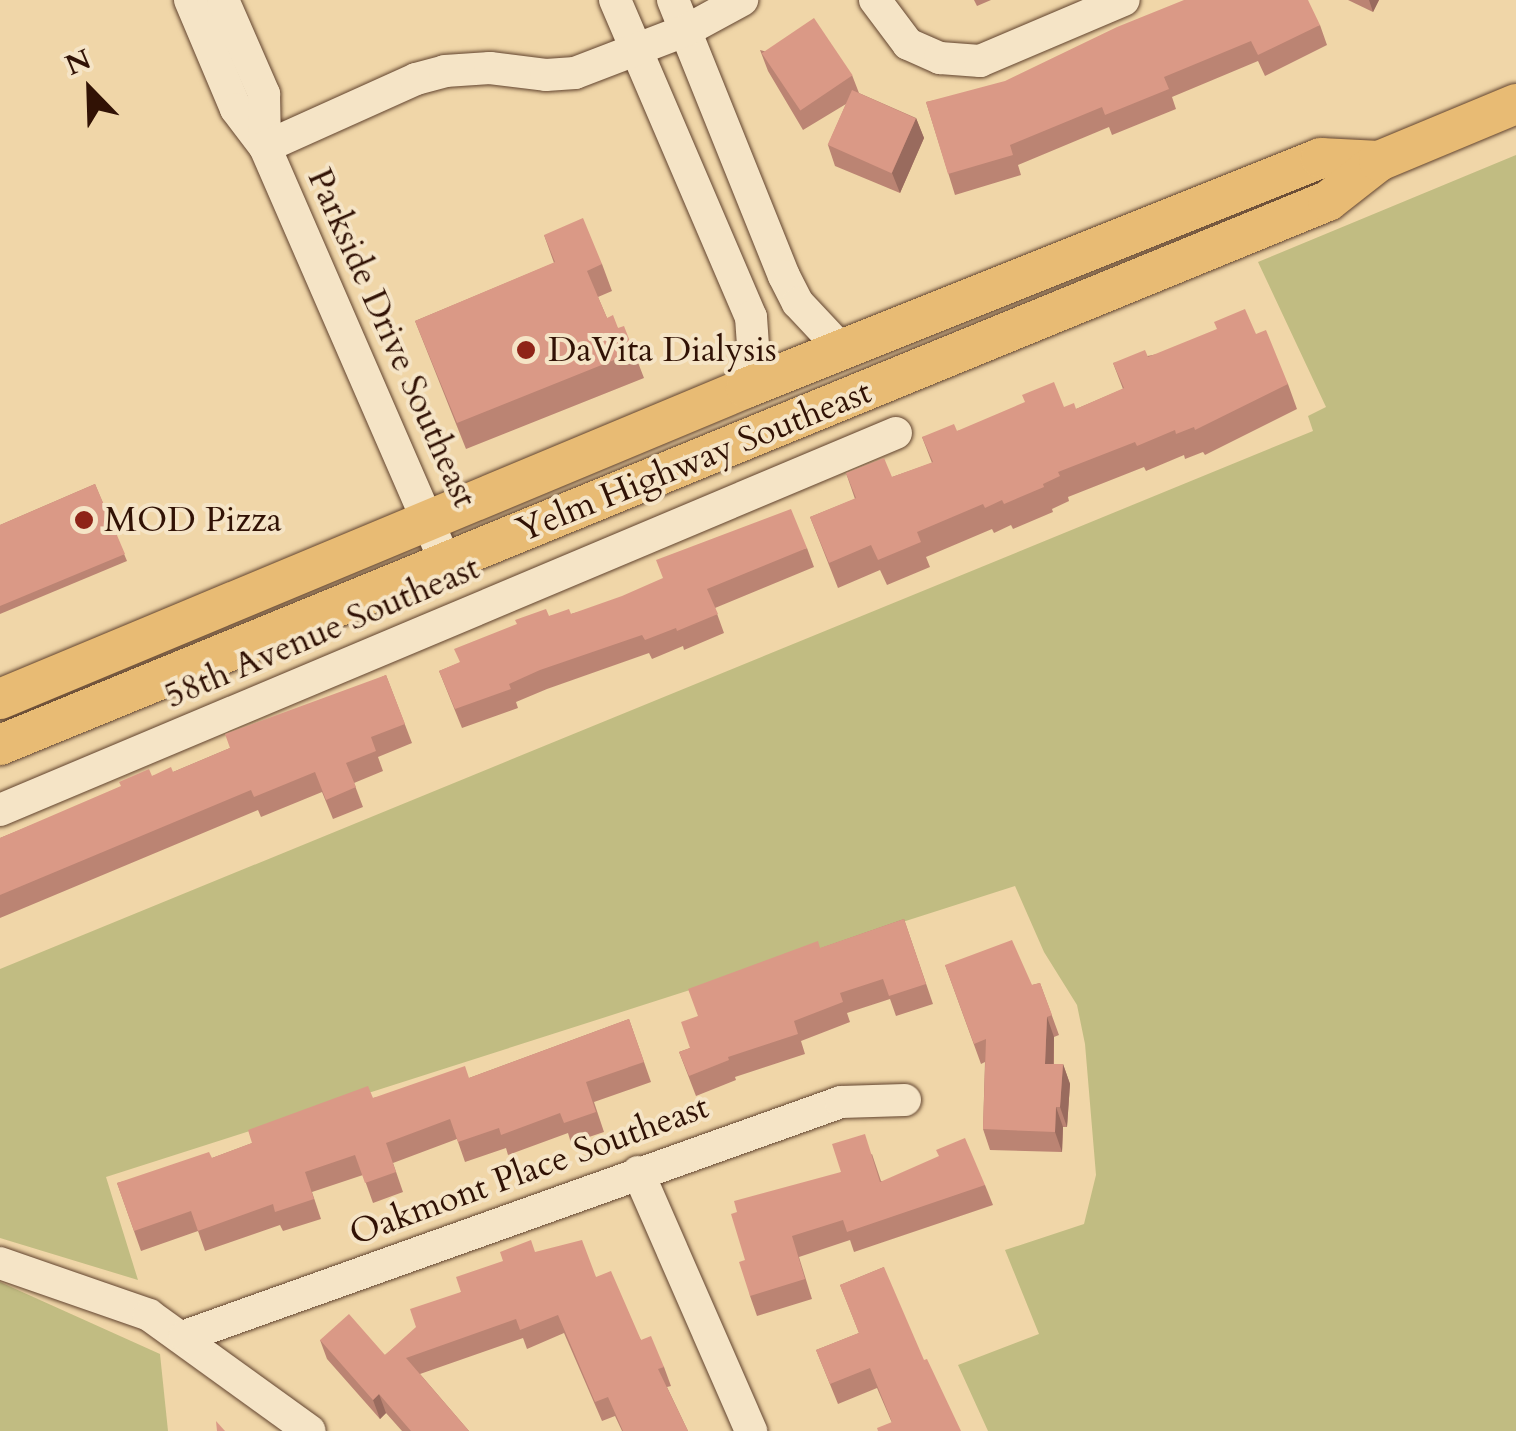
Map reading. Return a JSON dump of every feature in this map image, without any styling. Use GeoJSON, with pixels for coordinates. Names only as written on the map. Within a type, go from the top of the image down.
{"type":"FeatureCollection","features":[{"type":"Feature","properties":{"kind":"main road","name":"Yelm Highway Southeast"},"geometry":{"type":"LineString","coordinates":[[0,746],[445,560],[1328,201],[1379,161],[1516,104]]}},
{"type":"Feature","properties":{"kind":"main road","name":"Yelm Highway Southeast"},"geometry":{"type":"LineString","coordinates":[[0,700],[746,388],[1321,158],[1379,161]]}},
{"type":"Feature","properties":{"kind":"street","name":"Parkside Drive Southeast"},"geometry":{"type":"LineString","coordinates":[[190,0],[236,109],[265,147],[445,560]]}},
{"type":"Feature","properties":{"kind":"street","name":"Parkside Drive Southeast"},"geometry":{"type":"LineString","coordinates":[[224,0],[264,94],[265,147]]}},
{"type":"Feature","properties":{"kind":"street"},"geometry":{"type":"LineString","coordinates":[[615,0],[750,316],[753,346],[746,388]]}},
{"type":"Feature","properties":{"kind":"street"},"geometry":{"type":"LineString","coordinates":[[674,0],[784,276],[798,303],[841,350]]}},
{"type":"Feature","properties":{"kind":"street"},"geometry":{"type":"LineString","coordinates":[[265,147],[416,79],[445,72],[490,68],[546,75],[576,73],[687,30],[742,0]]}},
{"type":"Feature","properties":{"kind":"street"},"geometry":{"type":"LineString","coordinates":[[875,0],[908,44],[940,58],[980,61],[1124,0]]}},
{"type":"Feature","properties":{"kind":"street","name":"58th Avenue Southeast"},"geometry":{"type":"LineString","coordinates":[[0,810],[896,434]]}},
{"type":"Feature","properties":{"kind":"street","name":"Oakmont Place Southeast"},"geometry":{"type":"LineString","coordinates":[[184,1336],[841,1102],[905,1100]]}},
{"type":"Feature","properties":{"kind":"street"},"geometry":{"type":"LineString","coordinates":[[638,1172],[751,1431]]}},
{"type":"Feature","properties":{"kind":"street"},"geometry":{"type":"LineString","coordinates":[[0,1262],[149,1315],[184,1336],[310,1431]]}},
{"type":"Feature","properties":{"kind":"shaded area"},"geometry":{"type":"Polygon","coordinates":[[[1516,155],[1516,1431],[988,1431],[958,1365],[1039,1334],[1005,1250],[1084,1224],[1096,1175],[1085,1044],[1077,1005],[1044,952],[1015,886],[106,1177],[138,1280],[0,1238],[0,969],[1313,431],[1308,416],[1326,407],[1258,262],[1516,155]]]}},
{"type":"Feature","properties":{"kind":"shaded area"},"geometry":{"type":"Polygon","coordinates":[[[0,1282],[160,1354],[168,1431],[0,1431],[0,1282]]]}},
{"type":"Feature","properties":{"kind":"building"},"geometry":{"type":"Polygon","coordinates":[[[1184,0],[1308,0],[1320,25],[1258,55],[1251,41],[1164,77],[1169,89],[1105,115],[1102,107],[1010,145],[1013,155],[948,174],[926,102],[1005,81],[1117,27],[1184,0]]]}},
{"type":"Feature","properties":{"kind":"building"},"geometry":{"type":"Polygon","coordinates":[[[814,18],[853,75],[800,110],[762,53],[814,18]]]}},
{"type":"Feature","properties":{"kind":"building"},"geometry":{"type":"Polygon","coordinates":[[[852,90],[916,118],[892,173],[828,145],[852,90]]]}},
{"type":"Feature","properties":{"kind":"building","name":"DaVita Dialysis"},"geometry":{"type":"Polygon","coordinates":[[[583,218],[602,264],[587,271],[607,318],[613,315],[618,328],[624,326],[634,352],[457,423],[415,321],[555,262],[544,235],[583,218]]]}},
{"type":"Feature","properties":{"kind":"building"},"geometry":{"type":"Polygon","coordinates":[[[1245,309],[1256,334],[1266,330],[1288,384],[1195,430],[1194,427],[1176,434],[1175,430],[1137,446],[1135,442],[1058,472],[1060,476],[1043,484],[1044,487],[1004,504],[1002,500],[985,508],[983,504],[917,532],[921,542],[878,560],[871,545],[829,563],[810,517],[856,498],[846,473],[884,458],[892,477],[933,462],[922,437],[954,424],[957,431],[1025,402],[1022,395],[1054,382],[1064,407],[1074,403],[1076,409],[1124,388],[1113,363],[1145,350],[1148,357],[1217,329],[1214,322],[1245,309]]]}},
{"type":"Feature","properties":{"kind":"building"},"geometry":{"type":"Polygon","coordinates":[[[95,484],[125,554],[0,606],[0,525],[95,484]]]}},
{"type":"Feature","properties":{"kind":"building"},"geometry":{"type":"Polygon","coordinates":[[[791,509],[807,548],[707,589],[718,614],[677,631],[676,628],[645,640],[642,635],[540,670],[509,684],[511,689],[455,709],[439,671],[460,662],[454,649],[546,609],[549,616],[569,609],[571,614],[622,596],[663,578],[656,560],[791,509]]]}},
{"type":"Feature","properties":{"kind":"building"},"geometry":{"type":"Polygon","coordinates":[[[386,675],[405,724],[371,737],[376,751],[346,763],[356,787],[326,800],[315,772],[254,797],[251,790],[0,895],[0,838],[121,786],[119,782],[149,769],[152,776],[171,767],[173,772],[230,748],[225,734],[386,675]]]}},
{"type":"Feature","properties":{"kind":"building"},"geometry":{"type":"Polygon","coordinates":[[[904,919],[926,984],[889,996],[883,979],[840,993],[843,1002],[794,1021],[798,1034],[728,1057],[729,1060],[689,1076],[679,1052],[690,1048],[681,1022],[698,1016],[688,989],[818,941],[820,948],[904,919]]]}},
{"type":"Feature","properties":{"kind":"building"},"geometry":{"type":"Polygon","coordinates":[[[1012,940],[1032,985],[1040,983],[1052,1015],[1047,1017],[1045,1064],[1063,1064],[1055,1132],[983,1129],[986,1039],[974,1044],[945,965],[1012,940]]]}},
{"type":"Feature","properties":{"kind":"building"},"geometry":{"type":"Polygon","coordinates":[[[629,1019],[644,1062],[586,1082],[596,1112],[564,1123],[560,1113],[501,1135],[499,1128],[458,1142],[450,1119],[386,1143],[396,1172],[365,1183],[355,1155],[305,1172],[314,1199],[275,1212],[273,1204],[198,1231],[191,1211],[134,1231],[117,1183],[209,1152],[212,1158],[252,1143],[248,1130],[368,1086],[373,1098],[465,1066],[469,1078],[629,1019]]]}},
{"type":"Feature","properties":{"kind":"building"},"geometry":{"type":"Polygon","coordinates":[[[865,1134],[880,1182],[939,1156],[936,1150],[965,1138],[985,1185],[847,1232],[843,1220],[792,1236],[805,1279],[750,1296],[739,1262],[745,1260],[731,1214],[737,1212],[734,1201],[841,1172],[832,1144],[865,1134]]]}},
{"type":"Feature","properties":{"kind":"building"},"geometry":{"type":"Polygon","coordinates":[[[531,1240],[535,1252],[582,1240],[596,1277],[611,1271],[641,1340],[651,1336],[664,1367],[658,1369],[688,1431],[623,1431],[608,1397],[595,1402],[558,1315],[520,1330],[516,1319],[406,1358],[469,1431],[411,1431],[379,1394],[373,1400],[320,1340],[349,1314],[385,1355],[416,1327],[410,1309],[461,1292],[456,1277],[503,1261],[500,1252],[531,1240]]]}},
{"type":"Feature","properties":{"kind":"building"},"geometry":{"type":"Polygon","coordinates":[[[884,1267],[924,1360],[927,1359],[961,1431],[878,1431],[877,1428],[892,1422],[870,1368],[830,1384],[816,1350],[859,1333],[840,1285],[884,1267]]]}},
{"type":"Feature","properties":{"kind":"place","name":"DaVita Dialysis"},"geometry":{"type":"Point","coordinates":[526,350]}},
{"type":"Feature","properties":{"kind":"place","name":"MOD Pizza"},"geometry":{"type":"Point","coordinates":[84,520]}}]}
